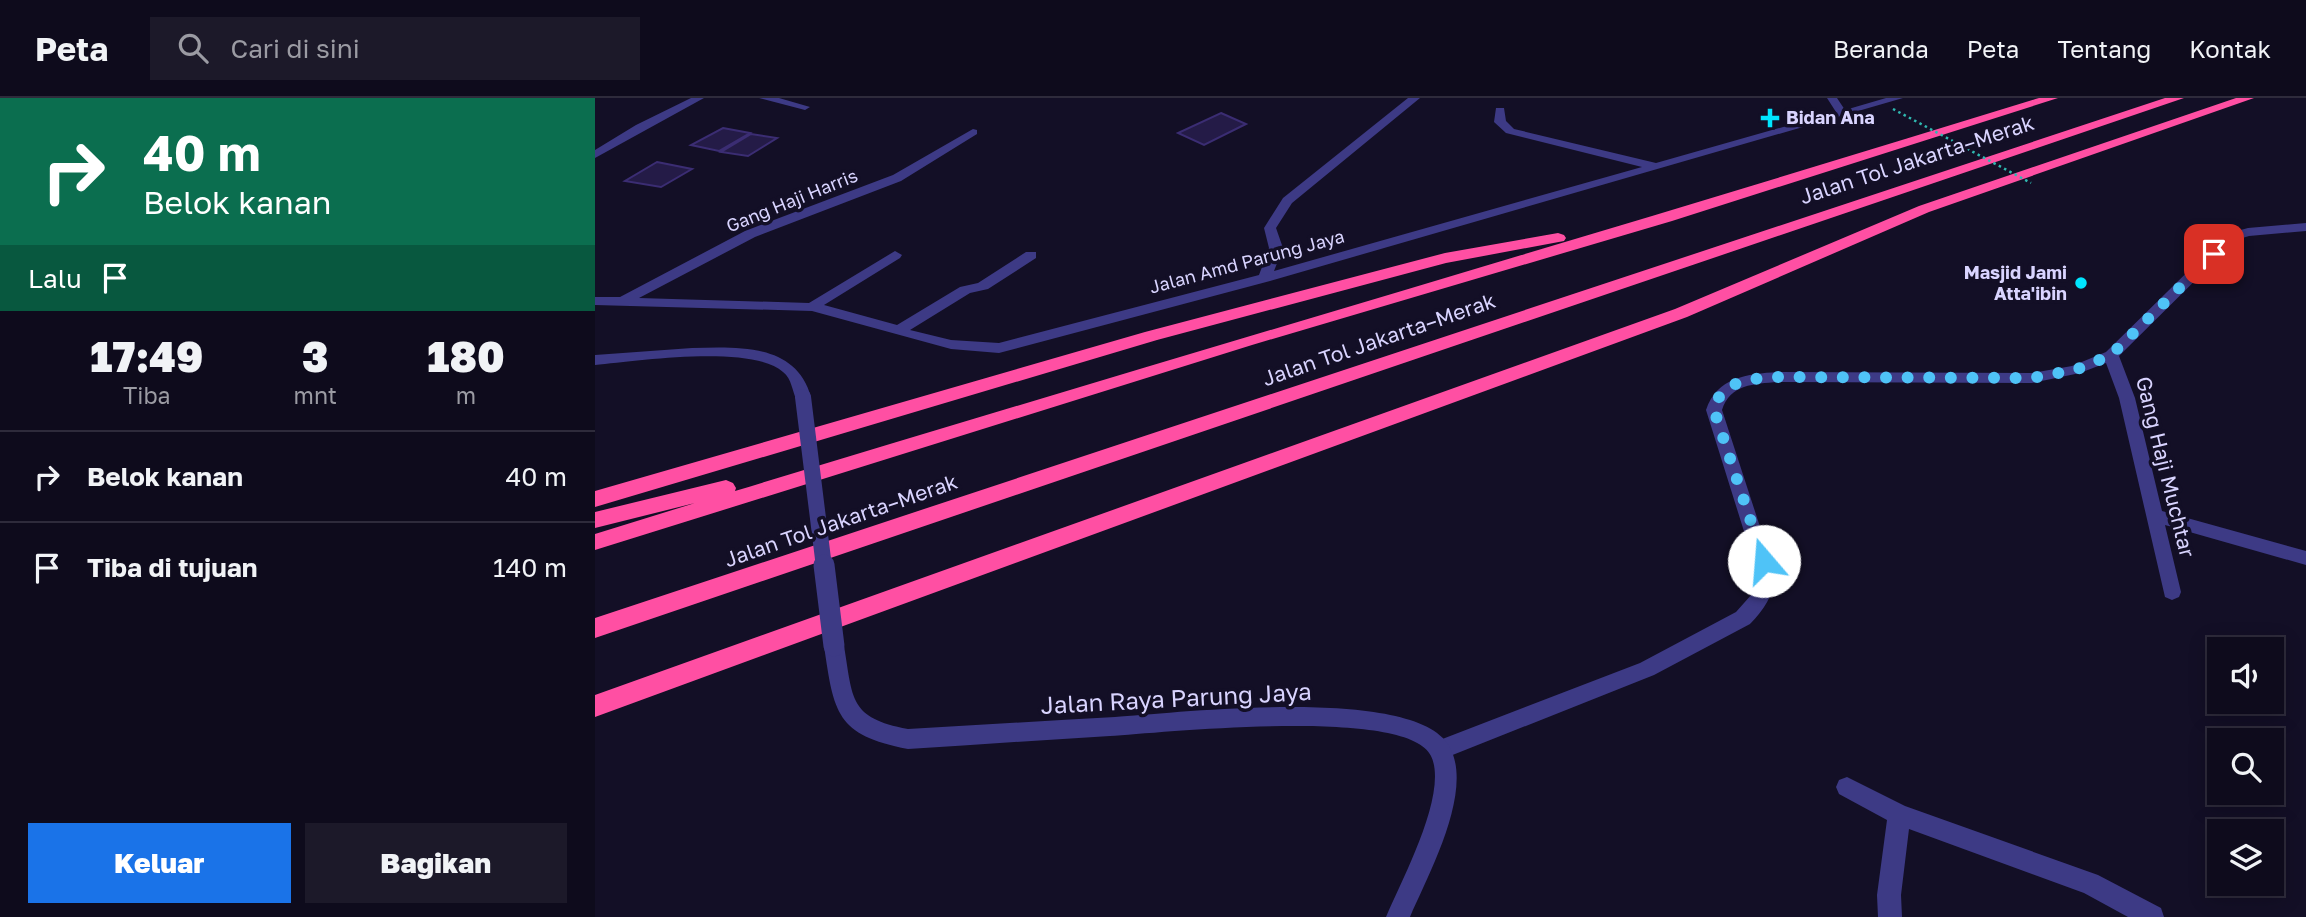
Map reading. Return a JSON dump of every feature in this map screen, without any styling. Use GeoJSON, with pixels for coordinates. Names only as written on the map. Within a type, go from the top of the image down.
{"type":"FeatureCollection","features":[{"type":"Feature","properties":{"kind":"highway","name":"Jalan Tol Jakarta–Merak"},"geometry":{"type":"LineString","coordinates":[[595,542],[1246,341],[1667,218],[2052,98]]}},
{"type":"Feature","properties":{"kind":"highway","name":"Jalan Tol Jakarta–Merak"},"geometry":{"type":"LineString","coordinates":[[595,628],[2178,98]]}},
{"type":"Feature","properties":{"kind":"highway"},"geometry":{"type":"LineString","coordinates":[[595,706],[1681,313],[1924,209],[2248,98]]}},
{"type":"Feature","properties":{"kind":"highway"},"geometry":{"type":"LineString","coordinates":[[595,499],[1151,336],[1445,258],[1667,218]]}},
{"type":"Feature","properties":{"kind":"highway"},"geometry":{"type":"LineString","coordinates":[[595,520],[934,437]]}},
{"type":"Feature","properties":{"kind":"street"},"geometry":{"type":"LineString","coordinates":[[595,155],[640,127],[699,98]]}},
{"type":"Feature","properties":{"kind":"street"},"geometry":{"type":"LineString","coordinates":[[764,98],[805,107]]}},
{"type":"Feature","properties":{"kind":"street"},"geometry":{"type":"LineString","coordinates":[[1265,278],[1276,248],[1270,228],[1287,201],[1415,98]]}},
{"type":"Feature","properties":{"kind":"street"},"geometry":{"type":"LineString","coordinates":[[1832,98],[1842,114]]}},
{"type":"Feature","properties":{"kind":"street","name":"Jalan Amd Parung Jaya"},"geometry":{"type":"LineString","coordinates":[[595,301],[812,307],[962,348],[999,348],[1265,278],[1842,114],[1895,104]]}},
{"type":"Feature","properties":{"kind":"street"},"geometry":{"type":"LineString","coordinates":[[1500,110],[1500,122],[1510,131],[1657,167]]}},
{"type":"Feature","properties":{"kind":"street","name":"Gang Haji Harris"},"geometry":{"type":"LineString","coordinates":[[623,301],[750,234],[897,178],[973,132]]}},
{"type":"Feature","properties":{"kind":"street"},"geometry":{"type":"LineString","coordinates":[[1398,917],[1439,816],[1445,771],[1440,750],[1647,669],[1733,624],[1756,606],[1765,592],[1767,576],[1714,410],[1716,398],[1724,389],[1754,379],[1778,377],[2032,378],[2075,370],[2111,355],[2231,237],[2248,232],[2306,227]]}},
{"type":"Feature","properties":{"kind":"street"},"geometry":{"type":"LineString","coordinates":[[898,331],[965,290],[982,286],[1031,255]]}},
{"type":"Feature","properties":{"kind":"street"},"geometry":{"type":"LineString","coordinates":[[812,307],[895,256]]}},
{"type":"Feature","properties":{"kind":"street","name":"Jalan Raya Parung Jaya"},"geometry":{"type":"LineString","coordinates":[[595,360],[726,353],[759,357],[785,365],[799,379],[843,702],[851,716],[883,736],[908,739],[1272,716],[1354,720],[1402,729],[1431,739],[1440,750]]}},
{"type":"Feature","properties":{"kind":"street","name":"Gang Haji Muchtar"},"geometry":{"type":"LineString","coordinates":[[2111,355],[2127,398],[2172,592]]}},
{"type":"Feature","properties":{"kind":"street"},"geometry":{"type":"LineString","coordinates":[[2154,515],[2306,558]]}},
{"type":"Feature","properties":{"kind":"street"},"geometry":{"type":"LineString","coordinates":[[1847,787],[1899,815],[2090,883],[2152,917]]}},
{"type":"Feature","properties":{"kind":"street"},"geometry":{"type":"LineString","coordinates":[[1890,917],[1889,895],[1899,815]]}},
{"type":"Feature","properties":{"kind":"path"},"geometry":{"type":"LineString","coordinates":[[1895,104],[2031,183]]}},
{"type":"Feature","properties":{"kind":"building"},"geometry":{"type":"Polygon","coordinates":[[[1221,113],[1246,124],[1204,145],[1178,133],[1221,113]]]}},
{"type":"Feature","properties":{"kind":"building"},"geometry":{"type":"Polygon","coordinates":[[[723,128],[750,133],[719,151],[691,145],[723,128]]]}},
{"type":"Feature","properties":{"kind":"building"},"geometry":{"type":"Polygon","coordinates":[[[751,134],[777,138],[748,156],[721,152],[751,134]]]}},
{"type":"Feature","properties":{"kind":"building"},"geometry":{"type":"Polygon","coordinates":[[[657,162],[692,169],[661,187],[625,181],[657,162]]]}},
{"type":"Feature","properties":{"kind":"place","name":"Bidan Ana"},"geometry":{"type":"Point","coordinates":[1770,118]}},
{"type":"Feature","properties":{"kind":"place","name":"Masjid Jami Atta'ibin"},"geometry":{"type":"Point","coordinates":[2081,283]}},
{"type":"Feature","properties":{"kind":"route"},"geometry":{"type":"LineString","coordinates":[[1764,561],[1714,410],[1716,398],[1724,389],[1738,382],[1778,377],[2032,378],[2075,370],[2111,355],[2214,254]]}}]}
